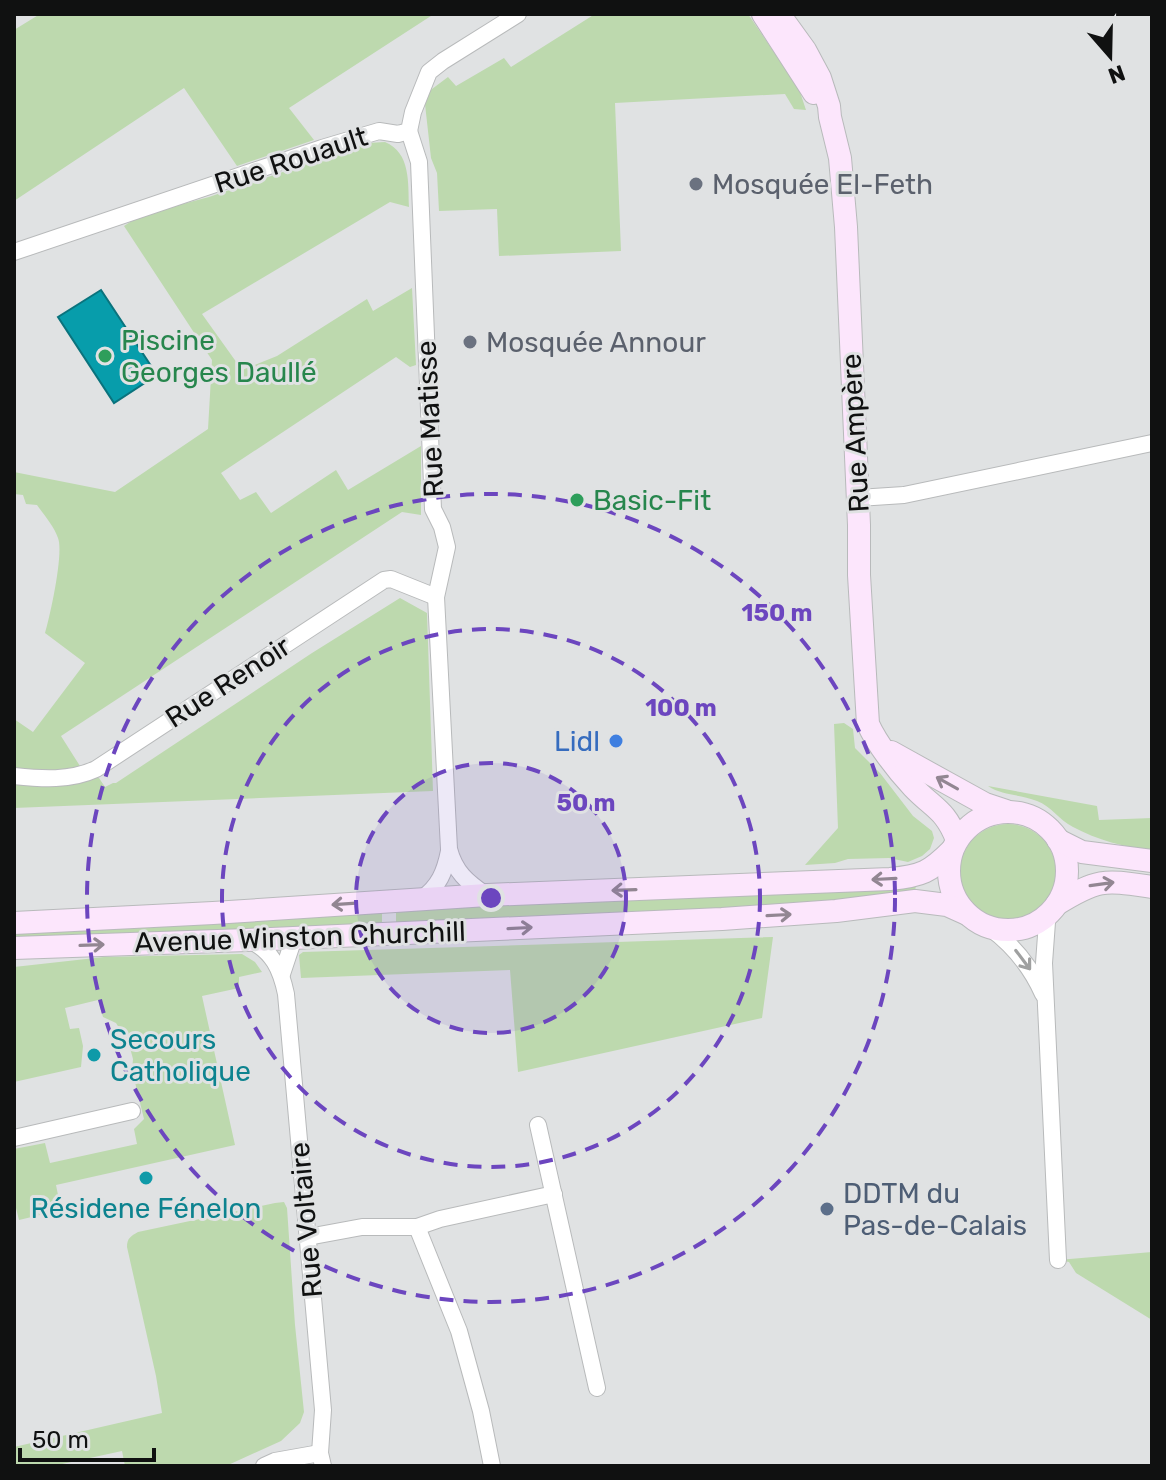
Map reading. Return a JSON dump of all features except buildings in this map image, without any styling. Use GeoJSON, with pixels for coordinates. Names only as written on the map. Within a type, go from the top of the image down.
{"type":"FeatureCollection","features":[{"type":"Feature","properties":{"kind":"main road","name":"Rue Ampère"},"geometry":{"type":"LineString","coordinates":[[777,17],[787,54],[830,117],[840,158],[846,227],[866,716],[872,733],[914,788],[944,815],[952,827],[955,845]]}},
{"type":"Feature","properties":{"kind":"main road"},"geometry":{"type":"LineString","coordinates":[[882,746],[985,804],[1043,823],[1058,840],[1067,868],[1064,891],[1054,908]]}},
{"type":"Feature","properties":{"kind":"main road"},"geometry":{"type":"LineString","coordinates":[[1015,812],[1000,812],[978,820],[966,829],[955,845],[949,865],[953,895],[967,914],[990,928],[1026,928],[1085,887],[1102,882],[1152,887]]}},
{"type":"Feature","properties":{"kind":"main road"},"geometry":{"type":"LineString","coordinates":[[1058,840],[1082,852],[1152,861]]}},
{"type":"Feature","properties":{"kind":"main road","name":"Avenue Winston Churchill"},"geometry":{"type":"LineString","coordinates":[[14,923],[487,895],[890,879],[926,872],[938,865],[955,845]]}},
{"type":"Feature","properties":{"kind":"main road","name":"Avenue Winston Churchill"},"geometry":{"type":"LineString","coordinates":[[14,948],[722,919],[836,911],[915,901],[947,905],[967,914]]}},
{"type":"Feature","properties":{"kind":"street"},"geometry":{"type":"LineString","coordinates":[[409,131],[429,72],[518,14]]}},
{"type":"Feature","properties":{"kind":"street","name":"Rue Rouault"},"geometry":{"type":"LineString","coordinates":[[14,252],[322,148],[379,131],[398,134],[409,131]]}},
{"type":"Feature","properties":{"kind":"street","name":"Rue Matisse"},"geometry":{"type":"LineString","coordinates":[[409,131],[419,162],[433,509],[447,547],[436,597],[449,849]]}},
{"type":"Feature","properties":{"kind":"street"},"geometry":{"type":"LineString","coordinates":[[858,498],[904,495],[1152,443]]}},
{"type":"Feature","properties":{"kind":"street","name":"Rue Renoir"},"geometry":{"type":"LineString","coordinates":[[14,776],[54,779],[96,769],[384,580],[391,579],[436,597]]}},
{"type":"Feature","properties":{"kind":"street"},"geometry":{"type":"LineString","coordinates":[[449,849],[456,868],[468,883],[487,895]]}},
{"type":"Feature","properties":{"kind":"street"},"geometry":{"type":"LineString","coordinates":[[421,899],[441,879],[449,849]]}},
{"type":"Feature","properties":{"kind":"street"},"geometry":{"type":"LineString","coordinates":[[1054,908],[1047,922],[1044,947],[1058,1260]]}},
{"type":"Feature","properties":{"kind":"street"},"geometry":{"type":"LineString","coordinates":[[990,928],[1009,942],[1025,962],[1045,1001]]}},
{"type":"Feature","properties":{"kind":"street","name":"Rue Voltaire"},"geometry":{"type":"LineString","coordinates":[[294,938],[282,974],[323,1410],[322,1459]]}},
{"type":"Feature","properties":{"kind":"street"},"geometry":{"type":"LineString","coordinates":[[247,940],[263,948],[282,974]]}},
{"type":"Feature","properties":{"kind":"street"},"geometry":{"type":"LineString","coordinates":[[14,1138],[132,1111]]}},
{"type":"Feature","properties":{"kind":"street"},"geometry":{"type":"LineString","coordinates":[[538,1125],[597,1388]]}},
{"type":"Feature","properties":{"kind":"street"},"geometry":{"type":"LineString","coordinates":[[308,1237],[362,1227],[417,1227],[554,1194]]}},
{"type":"Feature","properties":{"kind":"street"},"geometry":{"type":"LineString","coordinates":[[417,1227],[459,1331],[492,1466]]}},
{"type":"Feature","properties":{"kind":"street"},"geometry":{"type":"LineString","coordinates":[[264,1466],[275,1461],[322,1459]]}},
{"type":"Feature","properties":{"kind":"green space"},"geometry":{"type":"Polygon","coordinates":[[[40,14],[434,14],[289,108],[314,140],[237,166],[184,88],[14,201],[14,30],[40,14]]]}},
{"type":"Feature","properties":{"kind":"green space"},"geometry":{"type":"Polygon","coordinates":[[[595,14],[748,14],[799,89],[806,110],[794,109],[785,94],[615,103],[621,251],[499,256],[497,209],[439,211],[437,173],[431,158],[424,95],[448,77],[456,86],[504,58],[511,67],[595,14]]]}},
{"type":"Feature","properties":{"kind":"green space"},"geometry":{"type":"Polygon","coordinates":[[[385,142],[400,153],[404,161],[409,207],[390,202],[202,314],[242,370],[277,356],[367,299],[373,311],[412,288],[416,365],[410,367],[396,357],[221,473],[240,500],[256,492],[271,513],[336,470],[348,490],[421,446],[421,515],[402,512],[61,736],[85,774],[99,778],[105,787],[116,783],[400,598],[427,613],[433,791],[14,808],[14,719],[33,732],[85,663],[45,633],[58,570],[58,538],[37,505],[26,504],[23,495],[14,494],[14,472],[115,492],[208,429],[212,360],[124,226],[141,215],[209,197],[368,143],[385,142]]]}},
{"type":"Feature","properties":{"kind":"green space"},"geometry":{"type":"Polygon","coordinates":[[[844,723],[853,729],[855,748],[880,773],[913,816],[932,831],[934,838],[930,849],[922,856],[908,862],[889,858],[848,859],[805,865],[838,828],[834,724],[844,723]]]}},
{"type":"Feature","properties":{"kind":"green space"},"geometry":{"type":"Polygon","coordinates":[[[988,786],[1097,806],[1099,820],[1152,818],[1152,851],[1092,836],[1068,824],[1042,803],[988,786]]]}},
{"type":"Feature","properties":{"kind":"green space"},"geometry":{"type":"Polygon","coordinates":[[[1008,824],[1026,827],[1042,838],[1053,854],[1056,872],[1053,890],[1042,906],[1026,917],[1008,920],[990,917],[974,906],[963,890],[960,872],[963,854],[974,838],[990,827],[1008,824]]]}},
{"type":"Feature","properties":{"kind":"green space"},"geometry":{"type":"Polygon","coordinates":[[[916,885],[915,892],[869,898],[396,924],[396,910],[916,885]]]}},
{"type":"Feature","properties":{"kind":"green space"},"geometry":{"type":"Polygon","coordinates":[[[382,912],[382,924],[14,938],[14,931],[382,912]]]}},
{"type":"Feature","properties":{"kind":"green space"},"geometry":{"type":"Polygon","coordinates":[[[773,937],[762,1018],[518,1072],[510,970],[301,978],[299,955],[303,952],[773,937]]]}},
{"type":"Feature","properties":{"kind":"green space"},"geometry":{"type":"Polygon","coordinates":[[[242,954],[255,962],[262,972],[239,977],[239,988],[202,996],[235,1145],[56,1185],[61,1210],[19,1220],[14,1200],[14,1149],[45,1143],[50,1163],[137,1144],[134,1129],[144,1119],[129,1044],[116,1023],[103,1017],[98,1000],[65,1008],[70,1029],[79,1028],[83,1046],[81,1067],[14,1082],[14,967],[104,957],[242,954]]]}},
{"type":"Feature","properties":{"kind":"green space"},"geometry":{"type":"Polygon","coordinates":[[[284,1202],[287,1208],[304,1412],[300,1423],[281,1441],[226,1466],[125,1466],[122,1451],[53,1466],[14,1466],[14,1447],[162,1413],[127,1247],[130,1238],[138,1232],[284,1202]]]}},
{"type":"Feature","properties":{"kind":"green space"},"geometry":{"type":"Polygon","coordinates":[[[1152,1252],[1152,1320],[1076,1273],[1069,1262],[1058,1260],[1152,1252]]]}},
{"type":"Feature","properties":{"kind":"water"},"geometry":{"type":"Polygon","coordinates":[[[101,290],[157,375],[114,403],[58,317],[101,290]]]}},
{"type":"Feature","properties":{"kind":"place","name":"Mosquée El-Feth"},"geometry":{"type":"Point","coordinates":[696,184]}},
{"type":"Feature","properties":{"kind":"place","name":"Mosquée Annour"},"geometry":{"type":"Point","coordinates":[470,342]}},
{"type":"Feature","properties":{"kind":"place","name":"Piscine Georges Daullé"},"geometry":{"type":"Point","coordinates":[105,356]}},
{"type":"Feature","properties":{"kind":"place","name":"Basic-Fit"},"geometry":{"type":"Point","coordinates":[577,500]}},
{"type":"Feature","properties":{"kind":"place","name":"Lidl"},"geometry":{"type":"Point","coordinates":[616,741]}},
{"type":"Feature","properties":{"kind":"place","name":"Secours Catholique"},"geometry":{"type":"Point","coordinates":[94,1055]}},
{"type":"Feature","properties":{"kind":"place","name":"Résidene Fénelon"},"geometry":{"type":"Point","coordinates":[146,1178]}},
{"type":"Feature","properties":{"kind":"place","name":"DDTM du Pas-de-Calais"},"geometry":{"type":"Point","coordinates":[827,1209]}}]}
